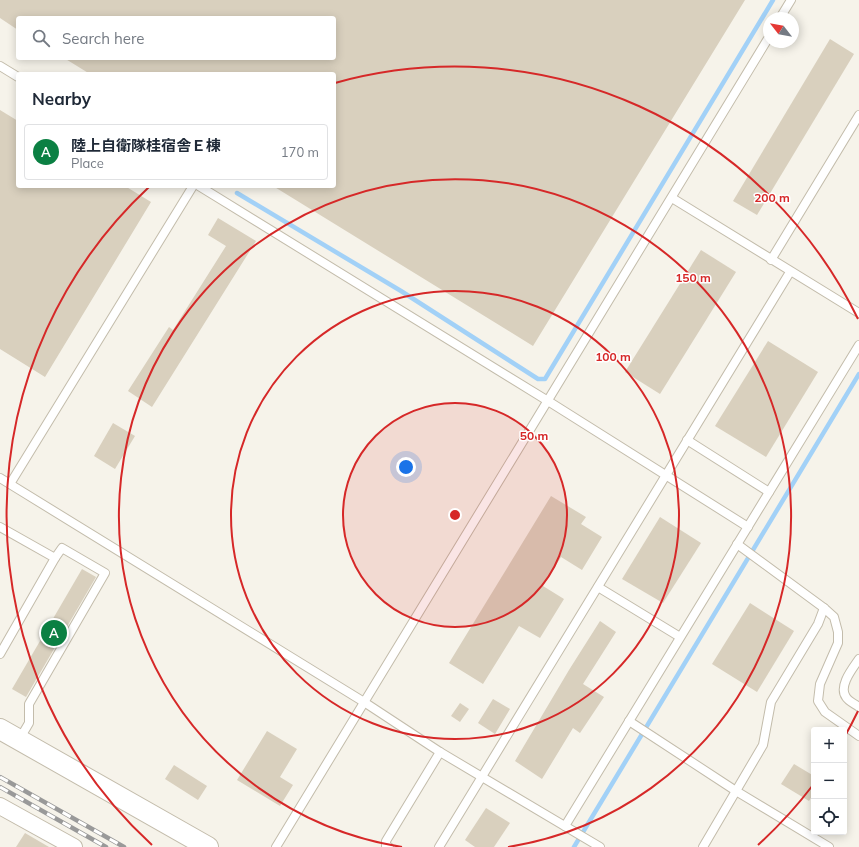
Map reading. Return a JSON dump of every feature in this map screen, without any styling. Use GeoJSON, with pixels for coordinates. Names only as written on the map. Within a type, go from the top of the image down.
{"type":"FeatureCollection","features":[{"type":"Feature","properties":{"kind":"street"},"geometry":{"type":"LineString","coordinates":[[0,729],[208,847]]}},
{"type":"Feature","properties":{"kind":"street"},"geometry":{"type":"LineString","coordinates":[[0,806],[74,847]]}},
{"type":"Feature","properties":{"kind":"lane"},"geometry":{"type":"LineString","coordinates":[[784,12],[791,0]]}},
{"type":"Feature","properties":{"kind":"lane"},"geometry":{"type":"LineString","coordinates":[[276,847],[763,47]]}},
{"type":"Feature","properties":{"kind":"lane"},"geometry":{"type":"LineString","coordinates":[[0,66],[16,76]]}},
{"type":"Feature","properties":{"kind":"lane"},"geometry":{"type":"LineString","coordinates":[[770,260],[859,115]]}},
{"type":"Feature","properties":{"kind":"lane"},"geometry":{"type":"LineString","coordinates":[[10,484],[192,188]]}},
{"type":"Feature","properties":{"kind":"lane"},"geometry":{"type":"LineString","coordinates":[[202,188],[548,401],[748,527]]}},
{"type":"Feature","properties":{"kind":"lane"},"geometry":{"type":"LineString","coordinates":[[672,198],[770,260],[859,313]]}},
{"type":"Feature","properties":{"kind":"lane"},"geometry":{"type":"LineString","coordinates":[[439,847],[790,272]]}},
{"type":"Feature","properties":{"kind":"lane"},"geometry":{"type":"LineString","coordinates":[[565,826],[859,345]]}},
{"type":"Feature","properties":{"kind":"lane"},"geometry":{"type":"LineString","coordinates":[[687,440],[769,492]]}},
{"type":"Feature","properties":{"kind":"lane"},"geometry":{"type":"LineString","coordinates":[[0,478],[364,702],[440,752],[600,847]]}},
{"type":"Feature","properties":{"kind":"lane"},"geometry":{"type":"LineString","coordinates":[[0,527],[55,558]]}},
{"type":"Feature","properties":{"kind":"lane"},"geometry":{"type":"LineString","coordinates":[[737,544],[834,617],[838,632],[838,644],[820,684],[818,701],[825,712],[859,736]]}},
{"type":"Feature","properties":{"kind":"lane"},"geometry":{"type":"LineString","coordinates":[[0,654],[62,548],[104,573],[29,704],[29,723],[19,740]]}},
{"type":"Feature","properties":{"kind":"lane"},"geometry":{"type":"LineString","coordinates":[[598,587],[680,637]]}},
{"type":"Feature","properties":{"kind":"lane"},"geometry":{"type":"LineString","coordinates":[[704,847],[763,745],[771,702],[818,624],[824,608]]}},
{"type":"Feature","properties":{"kind":"lane"},"geometry":{"type":"LineString","coordinates":[[859,659],[844,684],[844,693],[846,699],[859,707]]}},
{"type":"Feature","properties":{"kind":"lane"},"geometry":{"type":"LineString","coordinates":[[629,722],[736,791],[829,847]]}},
{"type":"Feature","properties":{"kind":"lane"},"geometry":{"type":"LineString","coordinates":[[388,847],[386,846],[386,841],[440,752]]}},
{"type":"Feature","properties":{"kind":"building"},"geometry":{"type":"Polygon","coordinates":[[[0,0],[745,0],[533,346],[276,188],[336,188],[336,72],[87,72],[67,60],[336,60],[336,16],[16,16],[16,29],[0,18],[0,0]]]}},
{"type":"Feature","properties":{"kind":"building"},"geometry":{"type":"Polygon","coordinates":[[[830,39],[854,54],[757,215],[733,201],[830,39]]]}},
{"type":"Feature","properties":{"kind":"building"},"geometry":{"type":"Polygon","coordinates":[[[0,110],[16,120],[16,188],[128,188],[151,202],[45,377],[0,349],[0,110]]]}},
{"type":"Feature","properties":{"kind":"building"},"geometry":{"type":"Polygon","coordinates":[[[218,218],[256,241],[152,407],[128,391],[169,327],[173,330],[226,246],[208,235],[218,218]]]}},
{"type":"Feature","properties":{"kind":"building"},"geometry":{"type":"Polygon","coordinates":[[[701,250],[736,272],[660,394],[625,372],[701,250]]]}},
{"type":"Feature","properties":{"kind":"building"},"geometry":{"type":"Polygon","coordinates":[[[768,341],[818,372],[766,457],[715,426],[768,341]]]}},
{"type":"Feature","properties":{"kind":"building"},"geometry":{"type":"Polygon","coordinates":[[[113,423],[135,436],[115,469],[94,456],[113,423]]]}},
{"type":"Feature","properties":{"kind":"building"},"geometry":{"type":"Polygon","coordinates":[[[551,496],[586,517],[581,524],[602,537],[582,570],[561,557],[543,586],[564,599],[540,638],[519,626],[483,684],[449,663],[551,496]]]}},
{"type":"Feature","properties":{"kind":"building"},"geometry":{"type":"Polygon","coordinates":[[[660,517],[701,543],[663,603],[622,579],[660,517]]]}},
{"type":"Feature","properties":{"kind":"building"},"geometry":{"type":"Polygon","coordinates":[[[82,569],[96,577],[26,697],[12,689],[82,569]]]}},
{"type":"Feature","properties":{"kind":"building"},"geometry":{"type":"Polygon","coordinates":[[[750,603],[794,631],[757,692],[712,664],[750,603]]]}},
{"type":"Feature","properties":{"kind":"building"},"geometry":{"type":"Polygon","coordinates":[[[600,621],[616,632],[583,684],[604,697],[580,733],[573,728],[542,779],[515,761],[600,621]]]}},
{"type":"Feature","properties":{"kind":"building"},"geometry":{"type":"Polygon","coordinates":[[[493,699],[510,709],[495,734],[478,723],[493,699]]]}},
{"type":"Feature","properties":{"kind":"building"},"geometry":{"type":"Polygon","coordinates":[[[460,703],[469,709],[460,722],[451,716],[460,703]]]}},
{"type":"Feature","properties":{"kind":"building"},"geometry":{"type":"Polygon","coordinates":[[[267,731],[297,749],[280,777],[293,785],[280,806],[237,780],[267,731]]]}},
{"type":"Feature","properties":{"kind":"building"},"geometry":{"type":"Polygon","coordinates":[[[794,764],[811,774],[811,798],[809,801],[781,784],[794,764]]]}},
{"type":"Feature","properties":{"kind":"building"},"geometry":{"type":"Polygon","coordinates":[[[174,765],[207,786],[198,800],[165,779],[174,765]]]}},
{"type":"Feature","properties":{"kind":"building"},"geometry":{"type":"Polygon","coordinates":[[[486,808],[510,823],[494,847],[475,847],[465,840],[486,808]]]}},
{"type":"Feature","properties":{"kind":"building"},"geometry":{"type":"Polygon","coordinates":[[[25,833],[49,847],[16,847],[25,833]]]}},
{"type":"Feature","properties":{"kind":"waterway"},"geometry":{"type":"LineString","coordinates":[[237,193],[401,291],[538,379],[545,379],[773,0]]}},
{"type":"Feature","properties":{"kind":"waterway"},"geometry":{"type":"LineString","coordinates":[[574,847],[859,374]]}},
{"type":"Feature","properties":{"kind":"railway"},"geometry":{"type":"LineString","coordinates":[[0,777],[124,847]]}},
{"type":"Feature","properties":{"kind":"railway"},"geometry":{"type":"LineString","coordinates":[[0,787],[106,847]]}},
{"type":"Feature","properties":{"kind":"place","name":"陸上自衛隊桂宿舎Ｅ棟"},"geometry":{"type":"Point","coordinates":[54,633]}}]}
